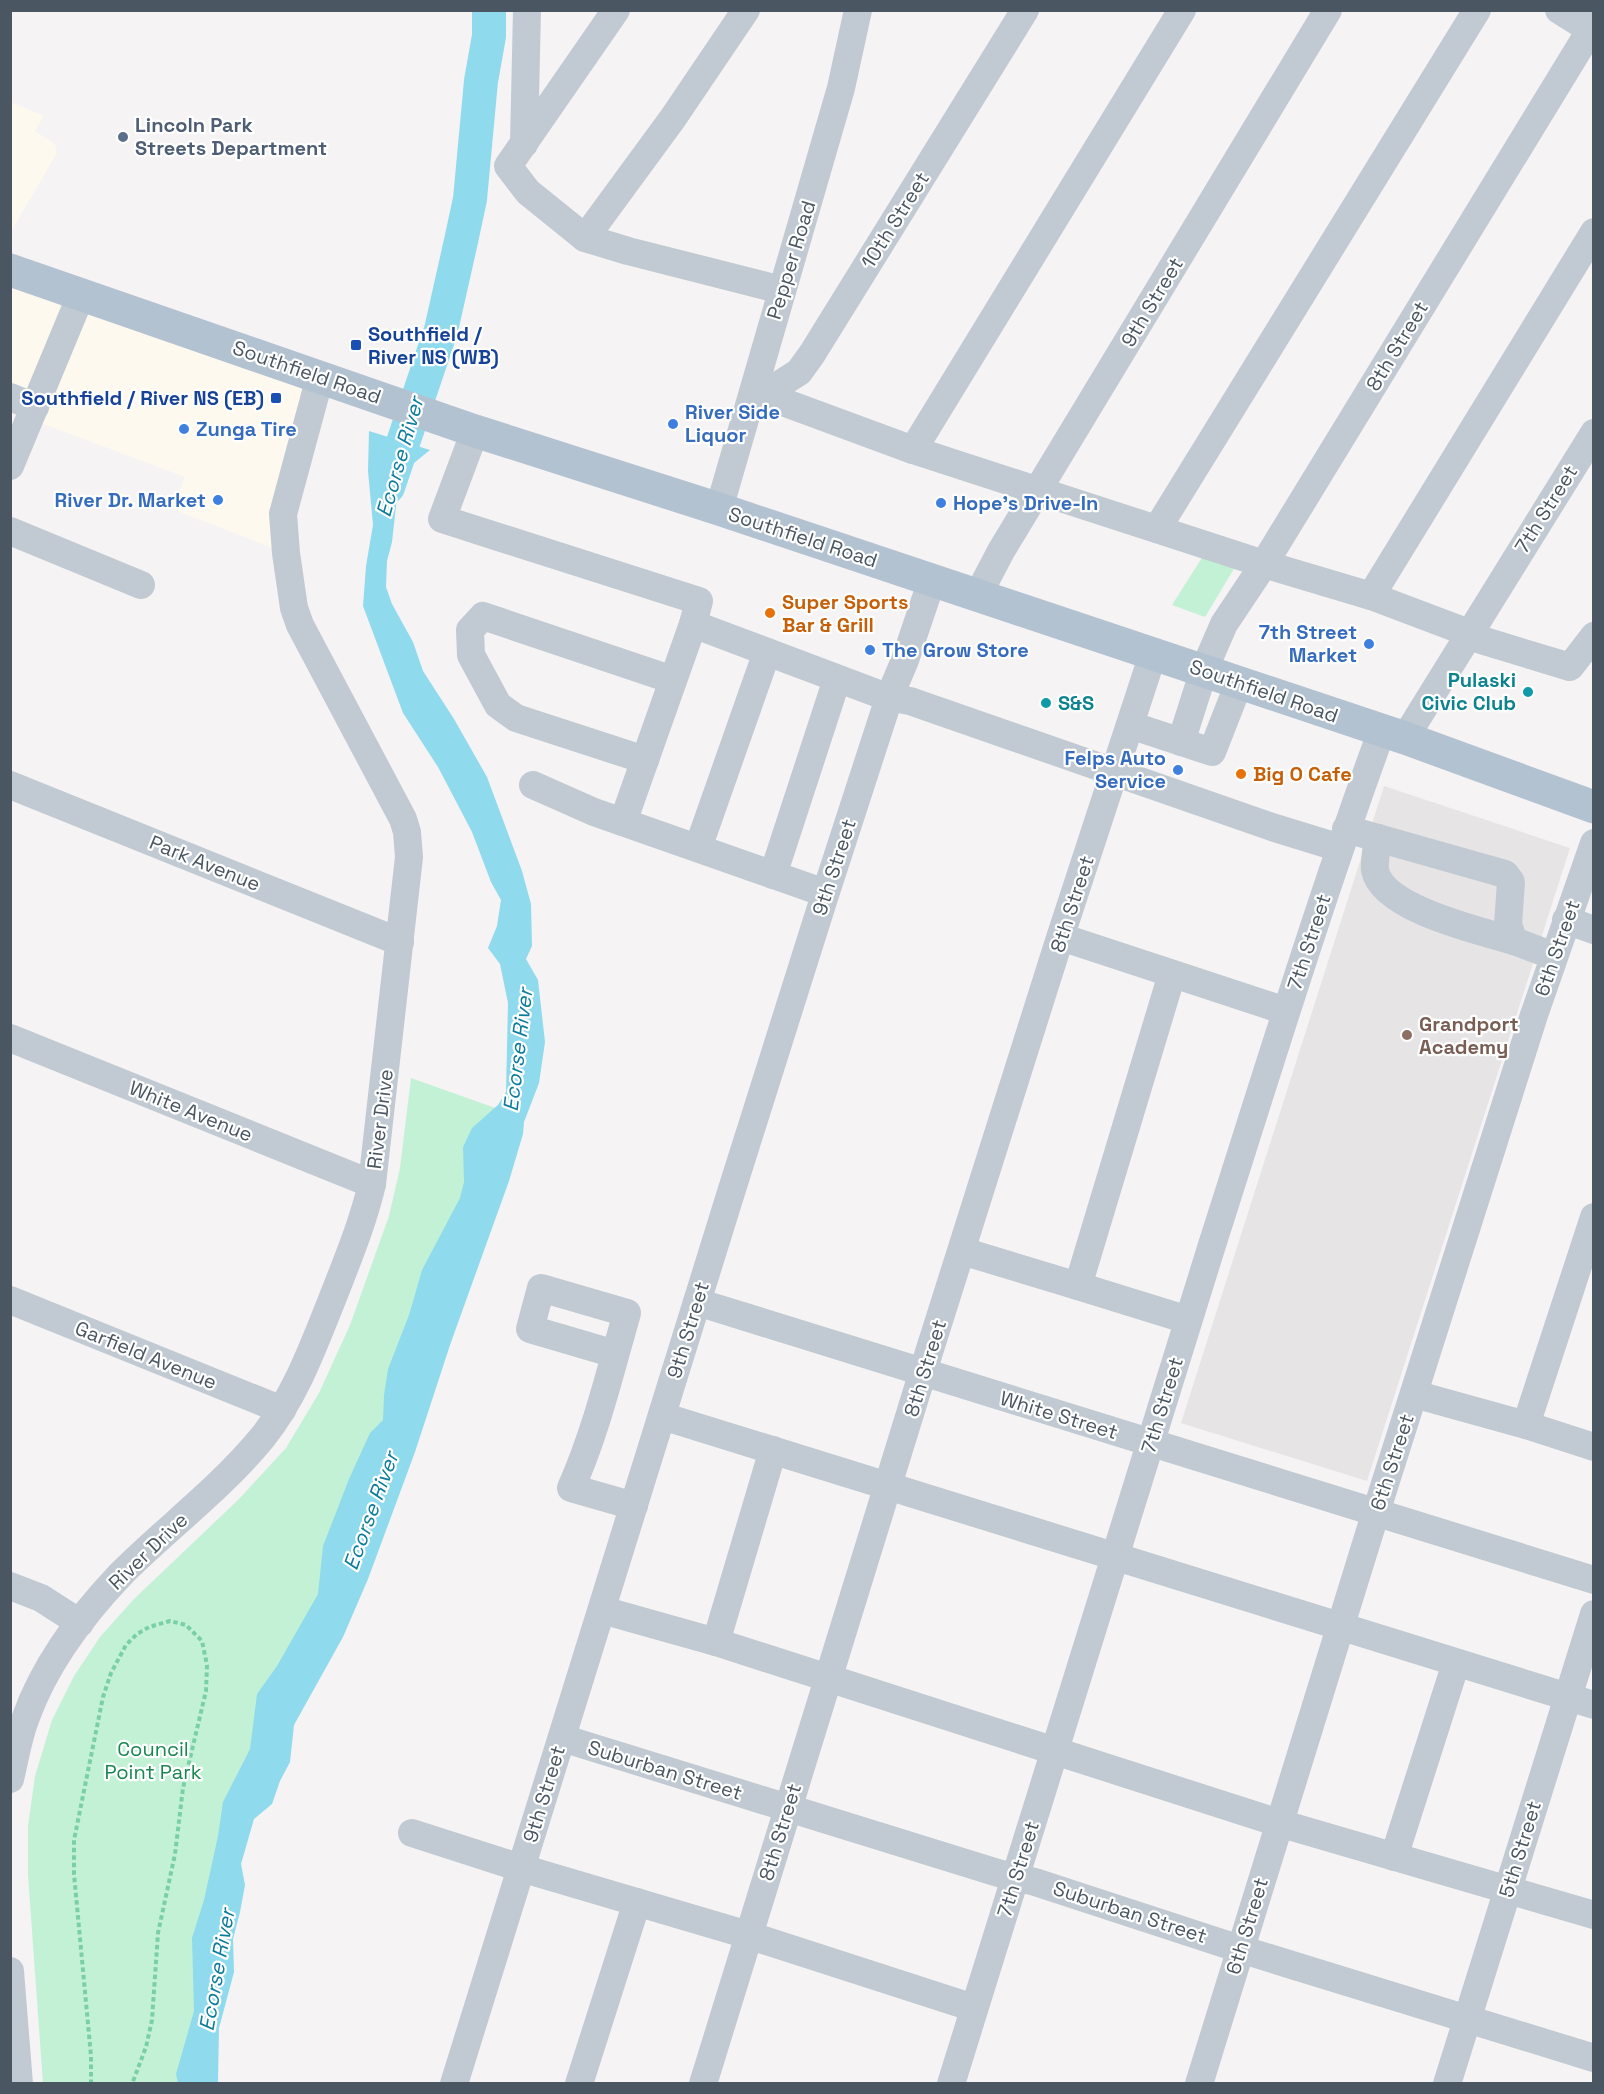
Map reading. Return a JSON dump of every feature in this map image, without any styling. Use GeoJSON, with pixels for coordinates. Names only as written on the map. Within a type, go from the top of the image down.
{"type":"FeatureCollection","features":[{"type":"Feature","properties":{"kind":"main road","name":"Southfield Road"},"geometry":{"type":"LineString","coordinates":[[10,270],[460,425],[1394,734],[1593,807]]}},
{"type":"Feature","properties":{"kind":"street"},"geometry":{"type":"LineString","coordinates":[[524,144],[527,10]]}},
{"type":"Feature","properties":{"kind":"street"},"geometry":{"type":"LineString","coordinates":[[616,10],[508,166],[528,192],[585,238],[782,290]]}},
{"type":"Feature","properties":{"kind":"street"},"geometry":{"type":"LineString","coordinates":[[585,238],[673,118],[746,10]]}},
{"type":"Feature","properties":{"kind":"street","name":"Pepper Road"},"geometry":{"type":"LineString","coordinates":[[719,509],[755,402],[782,290],[841,88],[858,10]]}},
{"type":"Feature","properties":{"kind":"street","name":"10th Street"},"geometry":{"type":"LineString","coordinates":[[755,402],[799,372],[812,354],[1025,10]]}},
{"type":"Feature","properties":{"kind":"street"},"geometry":{"type":"LineString","coordinates":[[913,450],[1182,10]]}},
{"type":"Feature","properties":{"kind":"street","name":"9th Street"},"geometry":{"type":"LineString","coordinates":[[978,595],[1001,551],[1328,10]]}},
{"type":"Feature","properties":{"kind":"street"},"geometry":{"type":"LineString","coordinates":[[1156,529],[1477,10]]}},
{"type":"Feature","properties":{"kind":"street"},"geometry":{"type":"LineString","coordinates":[[1558,10],[1592,29]]}},
{"type":"Feature","properties":{"kind":"street","name":"8th Street"},"geometry":{"type":"LineString","coordinates":[[1181,742],[1204,670],[1224,624],[1264,564],[1592,29]]}},
{"type":"Feature","properties":{"kind":"street"},"geometry":{"type":"LineString","coordinates":[[1371,596],[1593,232]]}},
{"type":"Feature","properties":{"kind":"street"},"geometry":{"type":"LineString","coordinates":[[10,466],[23,402],[81,295]]}},
{"type":"Feature","properties":{"kind":"street","name":"River Drive"},"geometry":{"type":"LineString","coordinates":[[10,1779],[25,1718],[39,1685],[80,1623],[122,1574],[230,1474],[262,1438],[282,1410],[295,1387],[326,1314],[363,1220],[372,1184],[408,867],[407,832],[403,819],[300,625],[294,608],[283,530],[284,505],[320,377]]}},
{"type":"Feature","properties":{"kind":"street"},"geometry":{"type":"LineString","coordinates":[[755,402],[1371,596],[1468,634],[1570,667],[1593,636]]}},
{"type":"Feature","properties":{"kind":"street"},"geometry":{"type":"LineString","coordinates":[[460,425],[442,519],[699,601],[693,624],[623,822]]}},
{"type":"Feature","properties":{"kind":"street","name":"7th Street"},"geometry":{"type":"LineString","coordinates":[[951,2084],[1188,1320],[1343,838],[1394,734],[1468,634],[1593,434]]}},
{"type":"Feature","properties":{"kind":"street"},"geometry":{"type":"LineString","coordinates":[[10,531],[141,585]]}},
{"type":"Feature","properties":{"kind":"street","name":"9th Street"},"geometry":{"type":"LineString","coordinates":[[454,2084],[825,893],[932,580]]}},
{"type":"Feature","properties":{"kind":"street"},"geometry":{"type":"LineString","coordinates":[[645,760],[516,718],[498,705],[471,655],[471,630],[483,616],[673,680]]}},
{"type":"Feature","properties":{"kind":"street"},"geometry":{"type":"LineString","coordinates":[[693,624],[890,698],[910,701],[1275,828],[1343,838],[1378,838],[1505,874],[1511,882],[1508,925],[1514,941]]}},
{"type":"Feature","properties":{"kind":"street"},"geometry":{"type":"LineString","coordinates":[[698,848],[767,652]]}},
{"type":"Feature","properties":{"kind":"street","name":"8th Street"},"geometry":{"type":"LineString","coordinates":[[703,2084],[923,1372],[1061,937],[1154,654]]}},
{"type":"Feature","properties":{"kind":"street"},"geometry":{"type":"LineString","coordinates":[[773,875],[837,679]]}},
{"type":"Feature","properties":{"kind":"street"},"geometry":{"type":"LineString","coordinates":[[1130,725],[1212,752],[1239,683]]}},
{"type":"Feature","properties":{"kind":"street","name":"Park Avenue"},"geometry":{"type":"LineString","coordinates":[[10,785],[400,942]]}},
{"type":"Feature","properties":{"kind":"street"},"geometry":{"type":"LineString","coordinates":[[534,785],[594,812],[825,893]]}},
{"type":"Feature","properties":{"kind":"street"},"geometry":{"type":"LineString","coordinates":[[1378,838],[1375,871],[1387,892],[1420,911],[1554,956]]}},
{"type":"Feature","properties":{"kind":"street","name":"6th Street"},"geometry":{"type":"LineString","coordinates":[[1207,2081],[1240,1948],[1340,1627],[1554,956],[1593,843]]}},
{"type":"Feature","properties":{"kind":"street"},"geometry":{"type":"LineString","coordinates":[[1566,920],[1593,930]]}},
{"type":"Feature","properties":{"kind":"street"},"geometry":{"type":"LineString","coordinates":[[1061,937],[1286,1011]]}},
{"type":"Feature","properties":{"kind":"street"},"geometry":{"type":"LineString","coordinates":[[1078,1286],[1172,974]]}},
{"type":"Feature","properties":{"kind":"street","name":"White Avenue"},"geometry":{"type":"LineString","coordinates":[[10,1038],[372,1184]]}},
{"type":"Feature","properties":{"kind":"street"},"geometry":{"type":"LineString","coordinates":[[1526,1425],[1593,1217]]}},
{"type":"Feature","properties":{"kind":"street"},"geometry":{"type":"LineString","coordinates":[[962,1251],[1188,1320]]}},
{"type":"Feature","properties":{"kind":"street","name":"Garfield Avenue"},"geometry":{"type":"LineString","coordinates":[[10,1300],[282,1410]]}},
{"type":"Feature","properties":{"kind":"street","name":"White Street"},"geometry":{"type":"LineString","coordinates":[[697,1302],[1593,1580]]}},
{"type":"Feature","properties":{"kind":"street"},"geometry":{"type":"LineString","coordinates":[[615,1354],[585,1456],[571,1488],[634,1506]]}},
{"type":"Feature","properties":{"kind":"street"},"geometry":{"type":"LineString","coordinates":[[1414,1394],[1526,1425],[1593,1448]]}},
{"type":"Feature","properties":{"kind":"street"},"geometry":{"type":"LineString","coordinates":[[662,1416],[1580,1701]]}},
{"type":"Feature","properties":{"kind":"street"},"geometry":{"type":"LineString","coordinates":[[717,1642],[773,1450]]}},
{"type":"Feature","properties":{"kind":"street"},"geometry":{"type":"LineString","coordinates":[[10,1586],[41,1598],[80,1623]]}},
{"type":"Feature","properties":{"kind":"street"},"geometry":{"type":"LineString","coordinates":[[602,1610],[717,1642],[1279,1823],[1593,1915]]}},
{"type":"Feature","properties":{"kind":"street","name":"5th Street"},"geometry":{"type":"LineString","coordinates":[[1447,2084],[1507,1891],[1580,1701],[1593,1614]]}},
{"type":"Feature","properties":{"kind":"street"},"geometry":{"type":"LineString","coordinates":[[1394,1857],[1456,1663]]}},
{"type":"Feature","properties":{"kind":"street","name":"Suburban Street"},"geometry":{"type":"LineString","coordinates":[[562,1738],[1015,1879],[1035,1882],[1593,2058]]}},
{"type":"Feature","properties":{"kind":"street"},"geometry":{"type":"LineString","coordinates":[[412,1833],[521,1868],[748,1935],[975,2008]]}},
{"type":"Feature","properties":{"kind":"street"},"geometry":{"type":"LineString","coordinates":[[579,2084],[638,1902]]}},
{"type":"Feature","properties":{"kind":"street"},"geometry":{"type":"LineString","coordinates":[[10,1971],[19,2084]]}},
{"type":"Feature","properties":{"kind":"path"},"geometry":{"type":"LineString","coordinates":[[91,2084],[91,2056],[74,1874],[75,1840],[103,1697],[111,1673],[126,1645],[137,1634],[148,1627],[170,1621],[186,1625],[202,1641],[207,1665],[206,1691],[183,1788],[175,1854],[158,1933],[152,2020],[146,2047],[132,2084]]}},
{"type":"Feature","properties":{"kind":"shaded area"},"geometry":{"type":"Polygon","coordinates":[[[11,102],[44,116],[35,131],[55,144],[57,153],[11,232],[11,102]]]}},
{"type":"Feature","properties":{"kind":"shaded area"},"geometry":{"type":"Polygon","coordinates":[[[10,270],[320,377],[286,553],[172,509],[185,477],[30,419],[11,397],[10,270]]]}},
{"type":"Feature","properties":{"kind":"shaded area","name":"Grandport Academy"},"geometry":{"type":"Polygon","coordinates":[[[1384,786],[1570,848],[1367,1481],[1181,1423],[1384,786]]]}},
{"type":"Feature","properties":{"kind":"green space"},"geometry":{"type":"Polygon","coordinates":[[[1205,553],[1235,567],[1205,617],[1172,605],[1205,553]]]}},
{"type":"Feature","properties":{"kind":"green space","name":"Council Point Park"},"geometry":{"type":"Polygon","coordinates":[[[411,1078],[512,1114],[241,1839],[197,2083],[43,2084],[28,1875],[28,1826],[35,1776],[52,1720],[74,1676],[100,1637],[134,1599],[239,1499],[286,1448],[319,1393],[350,1325],[389,1216],[400,1168],[411,1078]]]}},
{"type":"Feature","properties":{"kind":"water"},"geometry":{"type":"Polygon","coordinates":[[[369,431],[430,450],[409,467],[397,497],[392,542],[387,561],[386,587],[392,604],[413,642],[423,671],[487,777],[522,871],[531,904],[532,946],[526,959],[538,980],[545,1042],[539,1083],[524,1122],[523,1134],[509,1181],[450,1345],[415,1452],[368,1579],[343,1637],[294,1725],[290,1762],[272,1804],[254,1819],[241,1864],[245,1885],[233,1939],[234,1972],[219,2028],[218,2083],[178,2083],[176,2074],[194,2011],[192,1938],[204,1900],[223,1802],[250,1749],[257,1694],[277,1666],[318,1594],[323,1546],[370,1433],[383,1420],[388,1369],[409,1315],[422,1270],[460,1198],[464,1182],[463,1147],[472,1128],[498,1105],[506,1092],[508,1003],[500,964],[488,948],[497,926],[501,900],[491,882],[472,832],[438,767],[403,713],[363,606],[366,566],[373,525],[368,471],[369,431]]]}},
{"type":"Feature","properties":{"kind":"waterway","name":"Ecorse River"},"geometry":{"type":"LineString","coordinates":[[388,487],[441,330],[470,199],[481,81],[489,36],[489,10]]}},
{"type":"Feature","properties":{"kind":"place","name":"Lincoln Park Streets Department"},"geometry":{"type":"Point","coordinates":[123,137]}},
{"type":"Feature","properties":{"kind":"place","name":"Southfield / River NS (WB)"},"geometry":{"type":"Point","coordinates":[356,345]}},
{"type":"Feature","properties":{"kind":"place","name":"Southfield / River NS (EB)"},"geometry":{"type":"Point","coordinates":[276,398]}},
{"type":"Feature","properties":{"kind":"place","name":"River Side Liquor"},"geometry":{"type":"Point","coordinates":[673,424]}},
{"type":"Feature","properties":{"kind":"place","name":"Zunga Tire"},"geometry":{"type":"Point","coordinates":[184,429]}},
{"type":"Feature","properties":{"kind":"place","name":"River Dr. Market"},"geometry":{"type":"Point","coordinates":[218,500]}},
{"type":"Feature","properties":{"kind":"place","name":"Hope's Drive-In"},"geometry":{"type":"Point","coordinates":[941,503]}},
{"type":"Feature","properties":{"kind":"place","name":"Super Sports Bar & Grill"},"geometry":{"type":"Point","coordinates":[770,613]}},
{"type":"Feature","properties":{"kind":"place","name":"7th Street Market"},"geometry":{"type":"Point","coordinates":[1369,644]}},
{"type":"Feature","properties":{"kind":"place","name":"The Grow Store"},"geometry":{"type":"Point","coordinates":[870,650]}},
{"type":"Feature","properties":{"kind":"place","name":"Pulaski Civic Club"},"geometry":{"type":"Point","coordinates":[1528,692]}},
{"type":"Feature","properties":{"kind":"place","name":"S&S"},"geometry":{"type":"Point","coordinates":[1046,703]}},
{"type":"Feature","properties":{"kind":"place","name":"Felps Auto Service"},"geometry":{"type":"Point","coordinates":[1178,770]}},
{"type":"Feature","properties":{"kind":"place","name":"Big O Cafe"},"geometry":{"type":"Point","coordinates":[1241,774]}},
{"type":"Feature","properties":{"kind":"place","name":"Grandport Academy"},"geometry":{"type":"Point","coordinates":[1407,1035]}}]}
